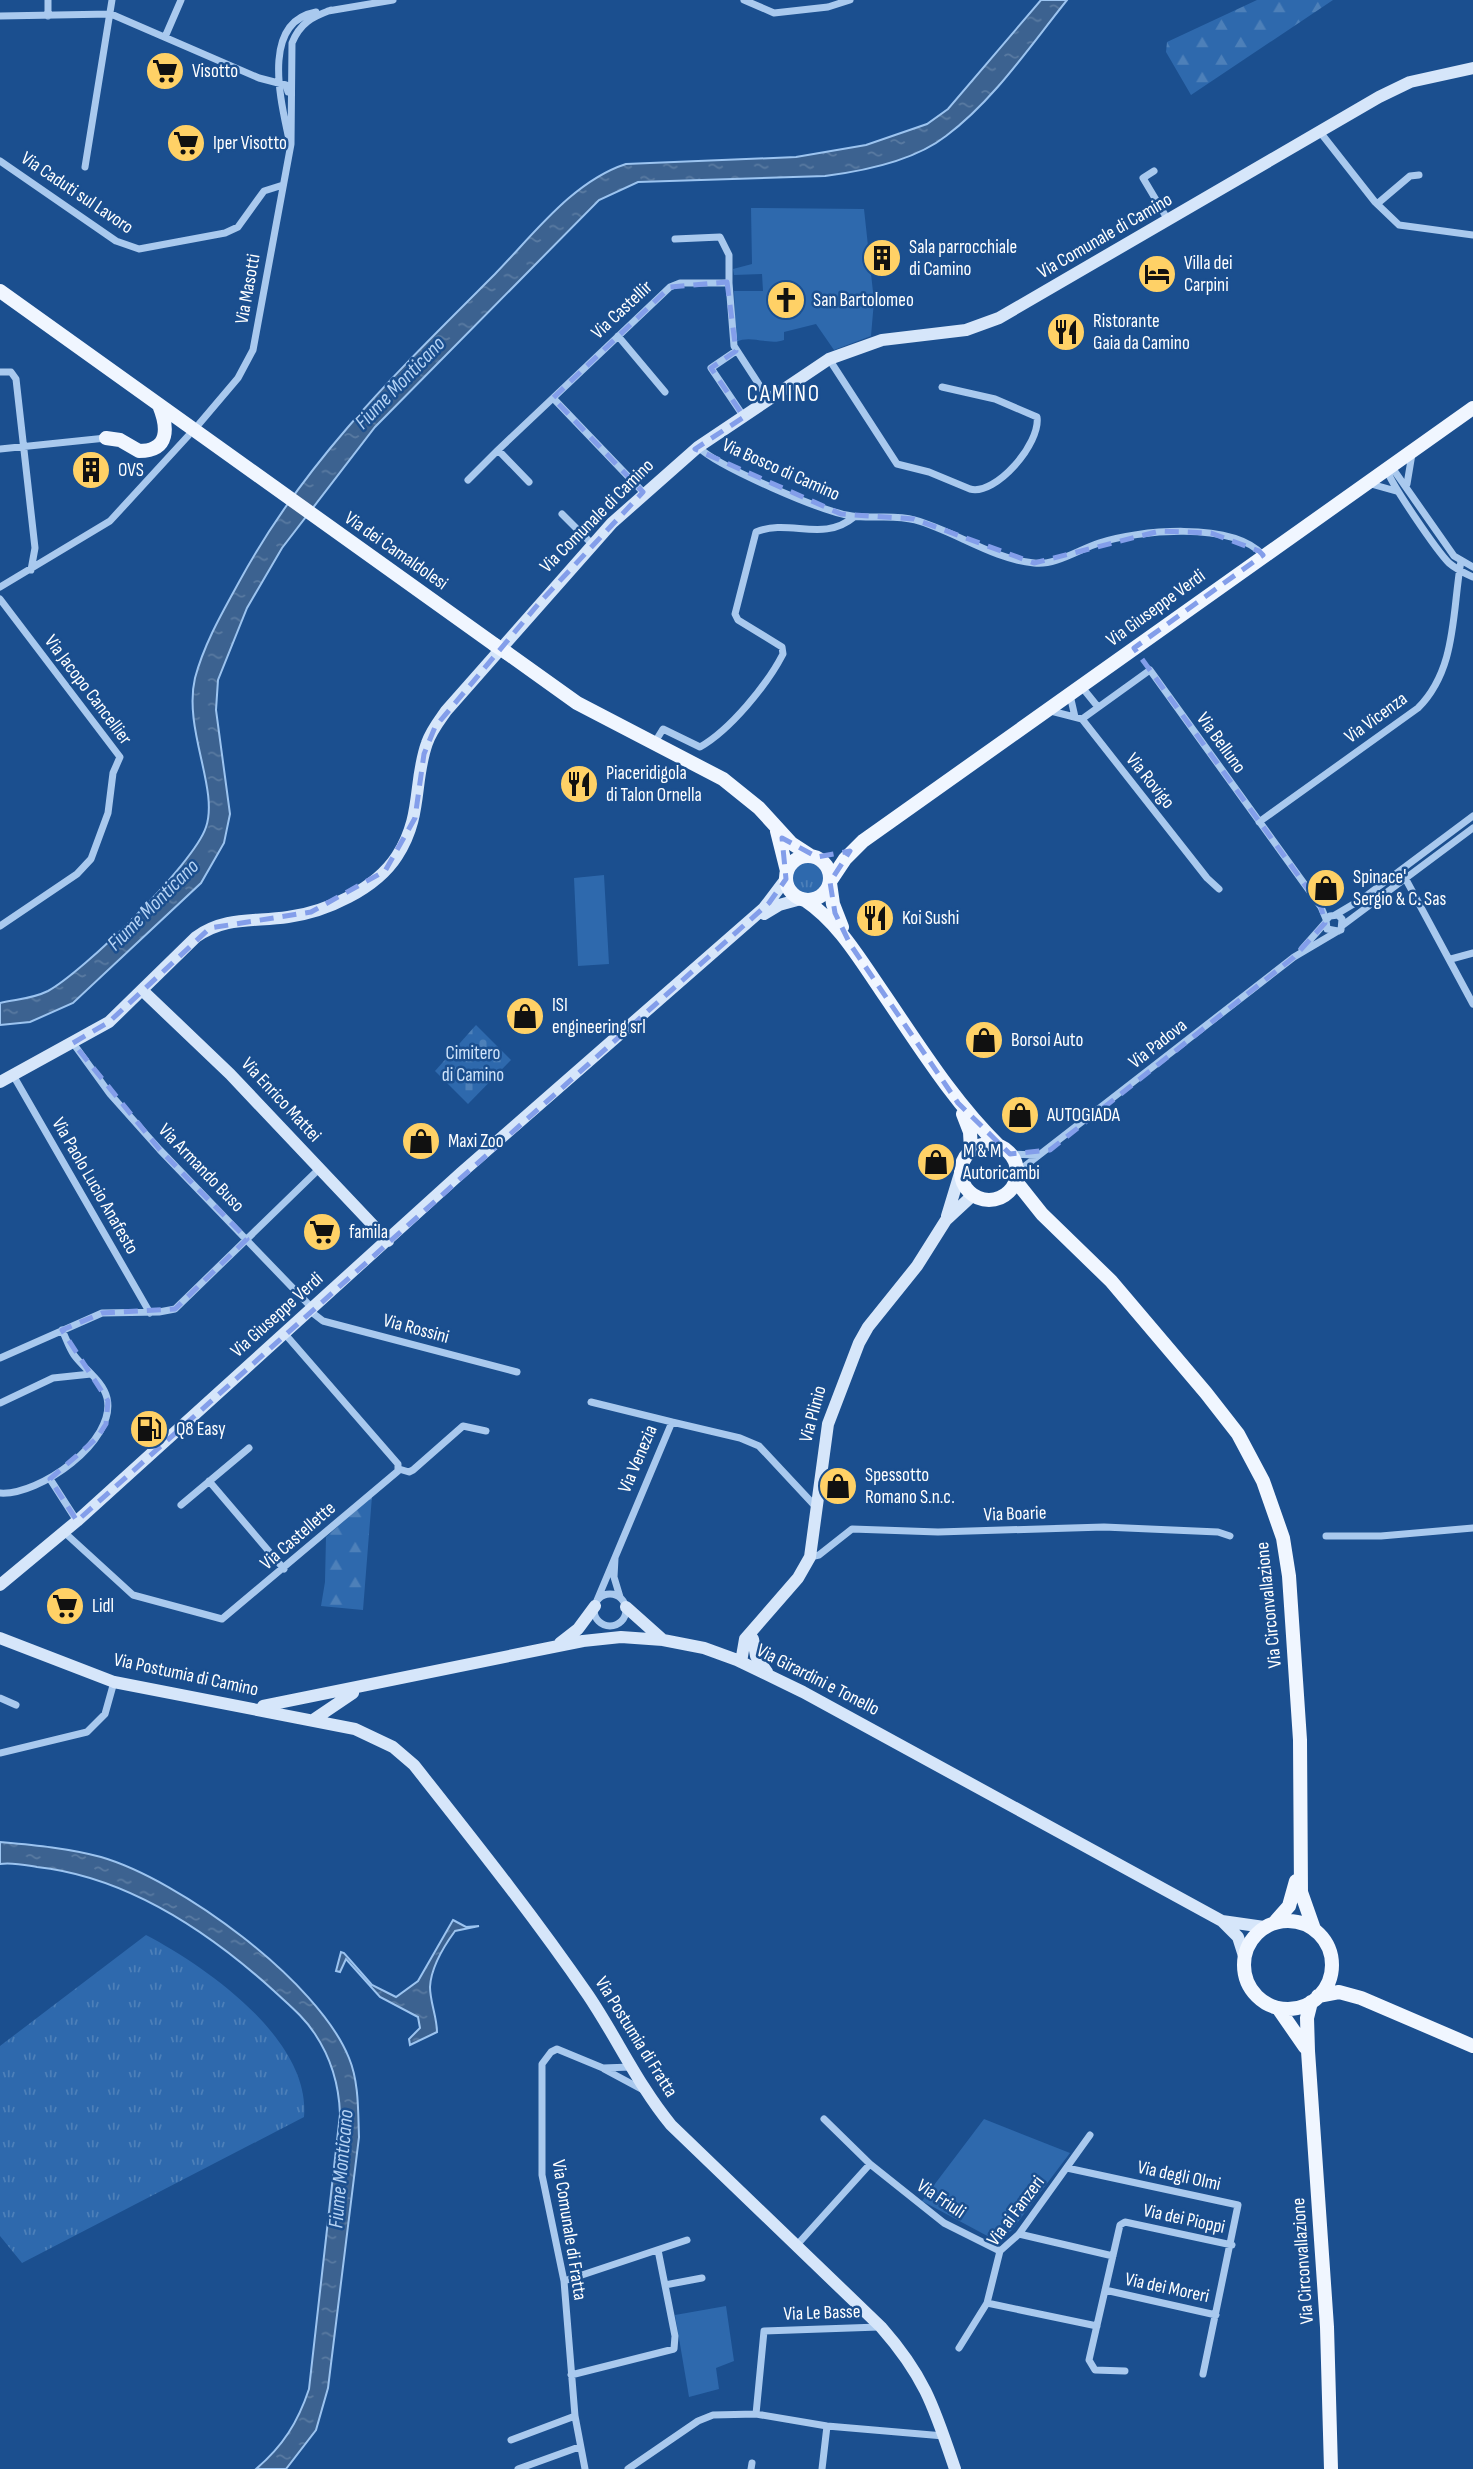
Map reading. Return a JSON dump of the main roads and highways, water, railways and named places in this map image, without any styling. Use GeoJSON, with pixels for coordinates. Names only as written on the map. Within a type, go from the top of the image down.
{"type":"FeatureCollection","features":[{"type":"Feature","properties":{"kind":"main road","name":"Via Comunale di Camino"},"geometry":{"type":"LineString","coordinates":[[0,1082],[109,1022],[210,928],[228,922],[288,918],[311,912],[351,894],[385,871],[397,857],[415,818],[424,754],[435,727],[592,544],[643,492],[698,447],[829,359],[882,340],[982,325],[1013,311],[1410,82],[1473,68]]}},
{"type":"Feature","properties":{"kind":"main road","name":"Via dei Camaldolesi"},"geometry":{"type":"LineString","coordinates":[[0,291],[577,703],[741,791],[777,829],[814,856]]}},
{"type":"Feature","properties":{"kind":"main road"},"geometry":{"type":"LineString","coordinates":[[106,438],[120,440],[139,451],[158,447],[165,440],[166,432],[159,405]]}},
{"type":"Feature","properties":{"kind":"main road","name":"Via Giuseppe Verdi"},"geometry":{"type":"LineString","coordinates":[[831,881],[845,859],[863,841],[1262,555],[1473,408]]}},
{"type":"Feature","properties":{"kind":"main road"},"geometry":{"type":"LineString","coordinates":[[777,829],[790,891],[820,911],[850,944],[958,1103],[1004,1150],[1016,1177],[1000,1198],[991,1200],[973,1195],[964,1185],[961,1170],[971,1150],[970,1132],[958,1103]]}},
{"type":"Feature","properties":{"kind":"main road","name":"Via Giuseppe Verdi"},"geometry":{"type":"LineString","coordinates":[[814,856],[838,853],[863,841]]}},
{"type":"Feature","properties":{"kind":"main road"},"geometry":{"type":"LineString","coordinates":[[786,875],[794,861],[814,856],[827,866],[835,913],[850,944]]}},
{"type":"Feature","properties":{"kind":"main road","name":"Via Giuseppe Verdi"},"geometry":{"type":"LineString","coordinates":[[1,1583],[77,1521],[769,903],[786,875]]}},
{"type":"Feature","properties":{"kind":"main road"},"geometry":{"type":"LineString","coordinates":[[803,900],[818,898],[831,881]]}},
{"type":"Feature","properties":{"kind":"main road","name":"Via Giuseppe Verdi"},"geometry":{"type":"LineString","coordinates":[[734,933],[779,905],[803,900]]}},
{"type":"Feature","properties":{"kind":"main road","name":"Via Enrico Mattei"},"geometry":{"type":"LineString","coordinates":[[142,989],[230,1074],[388,1241]]}},
{"type":"Feature","properties":{"kind":"main road"},"geometry":{"type":"LineString","coordinates":[[971,1150],[979,1146],[1004,1150]]}},
{"type":"Feature","properties":{"kind":"main road","name":"Via Plinio"},"geometry":{"type":"LineString","coordinates":[[946,1220],[961,1170]]}},
{"type":"Feature","properties":{"kind":"main road","name":"Via Circonvallazione"},"geometry":{"type":"LineString","coordinates":[[1016,1177],[1042,1214],[1111,1281],[1213,1401],[1247,1448],[1263,1481],[1283,1538],[1289,1576],[1301,1748],[1299,1866],[1302,1901],[1314,1929]]}},
{"type":"Feature","properties":{"kind":"main road","name":"Via Plinio"},"geometry":{"type":"LineString","coordinates":[[741,1662],[748,1653],[751,1636],[798,1578],[810,1556],[828,1424],[850,1362],[868,1327],[917,1266],[946,1220],[973,1195]]}},
{"type":"Feature","properties":{"kind":"main road","name":"Via Circonvallazione"},"geometry":{"type":"LineString","coordinates":[[1000,1198],[1021,1203],[1042,1214]]}},
{"type":"Feature","properties":{"kind":"main road"},"geometry":{"type":"LineString","coordinates":[[623,1602],[663,1640]]}},
{"type":"Feature","properties":{"kind":"main road"},"geometry":{"type":"LineString","coordinates":[[554,1647],[574,1633],[595,1606]]}},
{"type":"Feature","properties":{"kind":"main road","name":"Via Postumia di Camino"},"geometry":{"type":"LineString","coordinates":[[0,1629],[13,1642]]}},
{"type":"Feature","properties":{"kind":"main road"},"geometry":{"type":"LineString","coordinates":[[715,1651],[732,1648],[751,1636],[756,1657],[769,1675]]}},
{"type":"Feature","properties":{"kind":"main road","name":"Via Postumia di Camino"},"geometry":{"type":"LineString","coordinates":[[0,1638],[114,1682],[313,1720]]}},
{"type":"Feature","properties":{"kind":"main road","name":"Via Girardini e Tonello"},"geometry":{"type":"LineString","coordinates":[[244,1707],[322,1696],[602,1638],[663,1640],[715,1651],[769,1675],[1222,1921],[1238,1937],[1244,1956]]}},
{"type":"Feature","properties":{"kind":"main road","name":"Via Girardini e Tonello"},"geometry":{"type":"LineString","coordinates":[[313,1720],[358,1689]]}},
{"type":"Feature","properties":{"kind":"main road"},"geometry":{"type":"LineString","coordinates":[[313,1720],[309,1714],[311,1704],[322,1696]]}},
{"type":"Feature","properties":{"kind":"main road"},"geometry":{"type":"LineString","coordinates":[[347,1698],[343,1713],[346,1721],[355,1729]]}},
{"type":"Feature","properties":{"kind":"main road","name":"Via Postumia di Fratta"},"geometry":{"type":"LineString","coordinates":[[313,1720],[355,1729],[393,1747],[414,1765],[528,1908],[599,2011],[645,2091],[671,2125],[881,2327],[908,2358],[924,2383],[955,2469]]}},
{"type":"Feature","properties":{"kind":"main road","name":"Via Circonvallazione"},"geometry":{"type":"LineString","coordinates":[[1270,1925],[1292,1899],[1299,1866]]}},
{"type":"Feature","properties":{"kind":"main road","name":"Via Girardini e Tonello"},"geometry":{"type":"LineString","coordinates":[[1222,1921],[1270,1925]]}},
{"type":"Feature","properties":{"kind":"main road"},"geometry":{"type":"LineString","coordinates":[[1308,2052],[1278,2008],[1255,1994],[1244,1970],[1244,1956],[1255,1935],[1270,1925],[1295,1921],[1314,1929],[1324,1940],[1340,1983],[1361,1998]]}},
{"type":"Feature","properties":{"kind":"main road"},"geometry":{"type":"LineString","coordinates":[[1315,1999],[1325,1987],[1332,1966]]}},
{"type":"Feature","properties":{"kind":"main road"},"geometry":{"type":"LineString","coordinates":[[1278,2008],[1301,2007],[1315,1999],[1339,1992],[1361,1998],[1473,2046]]}},
{"type":"Feature","properties":{"kind":"main road","name":"Via Circonvallazione"},"geometry":{"type":"LineString","coordinates":[[1315,1999],[1307,2018],[1308,2052],[1327,2327],[1331,2469]]}},
{"type":"Feature","properties":{"kind":"water","name":"Fiume Monticano"},"geometry":{"type":"Polygon","coordinates":[[[1041,0],[1067,0],[1011,72],[980,106],[946,136],[919,152],[872,168],[825,176],[638,182],[599,200],[375,427],[282,548],[247,608],[218,680],[216,710],[230,814],[224,843],[201,883],[73,1003],[30,1022],[0,1025],[0,1003],[42,994],[86,963],[136,916],[197,844],[206,827],[209,812],[193,717],[195,678],[208,641],[239,582],[293,496],[355,419],[555,211],[589,183],[626,164],[796,157],[866,145],[927,124],[948,109],[1041,0]]]}},
{"type":"Feature","properties":{"kind":"water","name":"Fiume Monticano"},"geometry":{"type":"Polygon","coordinates":[[[0,1842],[63,1849],[101,1857],[169,1887],[243,1937],[278,1967],[308,1997],[333,2028],[349,2058],[356,2087],[359,2137],[328,2388],[316,2430],[286,2469],[256,2469],[288,2433],[309,2389],[340,2114],[336,2083],[326,2053],[311,2028],[291,2006],[249,1969],[194,1928],[165,1910],[103,1882],[71,1873],[18,1864],[0,1864],[0,1842]]]}},
{"type":"Feature","properties":{"kind":"water"},"geometry":{"type":"Polygon","coordinates":[[[453,1920],[466,1927],[479,1926],[455,1931],[443,1950],[435,1964],[430,1987],[437,2032],[410,2045],[409,2039],[420,2028],[418,2017],[380,1997],[346,1959],[340,1972],[336,1971],[341,1952],[372,1985],[396,1997],[418,1981],[453,1920]]]}},
{"type":"Feature","properties":{"kind":"place","name":"Visotto"},"geometry":{"type":"Point","coordinates":[165,71]}},
{"type":"Feature","properties":{"kind":"place","name":"Iper Visotto"},"geometry":{"type":"Point","coordinates":[186,143]}},
{"type":"Feature","properties":{"kind":"place","name":"Sala parrocchiale di Camino"},"geometry":{"type":"Point","coordinates":[882,258]}},
{"type":"Feature","properties":{"kind":"place","name":"Villa dei Carpini"},"geometry":{"type":"Point","coordinates":[1157,274]}},
{"type":"Feature","properties":{"kind":"place","name":"San Bartolomeo"},"geometry":{"type":"Point","coordinates":[786,300]}},
{"type":"Feature","properties":{"kind":"place","name":"Ristorante Gaia da Camino"},"geometry":{"type":"Point","coordinates":[1066,332]}},
{"type":"Feature","properties":{"kind":"place","name":"OVS"},"geometry":{"type":"Point","coordinates":[91,470]}},
{"type":"Feature","properties":{"kind":"place","name":"Piaceridigola di Talon Ornella"},"geometry":{"type":"Point","coordinates":[579,784]}},
{"type":"Feature","properties":{"kind":"place","name":"Spinace' Sergio & C. Sas"},"geometry":{"type":"Point","coordinates":[1326,888]}},
{"type":"Feature","properties":{"kind":"place","name":"Koi Sushi"},"geometry":{"type":"Point","coordinates":[875,918]}},
{"type":"Feature","properties":{"kind":"place","name":"ISI engineering srl"},"geometry":{"type":"Point","coordinates":[525,1016]}},
{"type":"Feature","properties":{"kind":"place","name":"Borsoi Auto"},"geometry":{"type":"Point","coordinates":[984,1040]}},
{"type":"Feature","properties":{"kind":"place","name":"AUTOGIADA"},"geometry":{"type":"Point","coordinates":[1020,1115]}},
{"type":"Feature","properties":{"kind":"place","name":"Maxi Zoo"},"geometry":{"type":"Point","coordinates":[421,1141]}},
{"type":"Feature","properties":{"kind":"place","name":"M & M Autoricambi"},"geometry":{"type":"Point","coordinates":[936,1162]}},
{"type":"Feature","properties":{"kind":"place","name":"famila"},"geometry":{"type":"Point","coordinates":[322,1232]}},
{"type":"Feature","properties":{"kind":"place","name":"Q8 Easy"},"geometry":{"type":"Point","coordinates":[149,1429]}},
{"type":"Feature","properties":{"kind":"place","name":"Spessotto Romano S.n.c."},"geometry":{"type":"Point","coordinates":[838,1486]}},
{"type":"Feature","properties":{"kind":"place","name":"Lidl"},"geometry":{"type":"Point","coordinates":[65,1606]}},
{"type":"Feature","properties":{"kind":"district","name":"CAMINO"},"geometry":{"type":"Point","coordinates":[784,394]}},
{"type":"Feature","properties":{"kind":"park label","name":"Cimitero di Camino"},"geometry":{"type":"Point","coordinates":[473,1064]}}]}
